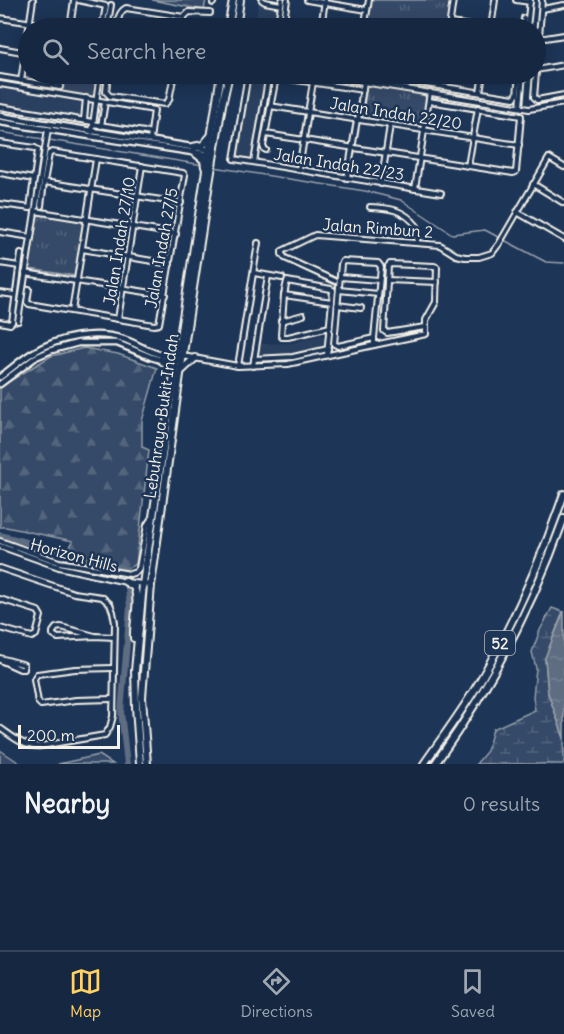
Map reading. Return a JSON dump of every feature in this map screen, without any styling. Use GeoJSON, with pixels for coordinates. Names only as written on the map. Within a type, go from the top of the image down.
{"type":"FeatureCollection","features":[{"type":"Feature","properties":{"kind":"highway"},"geometry":{"type":"LineString","coordinates":[[230,18],[233,0]]}},
{"type":"Feature","properties":{"kind":"highway"},"geometry":{"type":"LineString","coordinates":[[237,18],[240,0]]}},
{"type":"Feature","properties":{"kind":"highway"},"geometry":{"type":"LineString","coordinates":[[209,171],[220,84]]}},
{"type":"Feature","properties":{"kind":"highway"},"geometry":{"type":"LineString","coordinates":[[210,156],[227,84]]}},
{"type":"Feature","properties":{"kind":"highway"},"geometry":{"type":"LineString","coordinates":[[194,149],[206,143],[213,131]]}},
{"type":"Feature","properties":{"kind":"highway"},"geometry":{"type":"LineString","coordinates":[[194,149],[210,156]]}},
{"type":"Feature","properties":{"kind":"highway","name":"Lebuhraya Bukit Indah"},"geometry":{"type":"LineString","coordinates":[[140,764],[136,707],[136,651],[143,584],[174,375],[184,358],[180,340],[209,171]]}},
{"type":"Feature","properties":{"kind":"highway","name":"Lebuhraya Bukit Indah"},"geometry":{"type":"LineString","coordinates":[[148,764],[142,697],[151,585],[209,171]]}},
{"type":"Feature","properties":{"kind":"highway"},"geometry":{"type":"LineString","coordinates":[[174,375],[161,357],[173,350],[180,340]]}},
{"type":"Feature","properties":{"kind":"highway"},"geometry":{"type":"LineString","coordinates":[[181,371],[184,358]]}},
{"type":"Feature","properties":{"kind":"highway","name":"52"},"geometry":{"type":"LineString","coordinates":[[424,764],[467,703],[490,663],[537,567],[564,494]]}},
{"type":"Feature","properties":{"kind":"highway","name":"52"},"geometry":{"type":"LineString","coordinates":[[435,764],[458,732],[501,658],[524,614],[564,518]]}},
{"type":"Feature","properties":{"kind":"highway"},"geometry":{"type":"LineString","coordinates":[[126,582],[134,587],[137,596],[133,627],[136,651]]}},
{"type":"Feature","properties":{"kind":"main road"},"geometry":{"type":"LineString","coordinates":[[0,116],[48,127]]}},
{"type":"Feature","properties":{"kind":"main road"},"geometry":{"type":"LineString","coordinates":[[0,122],[48,127],[93,128],[194,149],[210,156]]}},
{"type":"Feature","properties":{"kind":"main road"},"geometry":{"type":"LineString","coordinates":[[93,128],[194,149]]}},
{"type":"Feature","properties":{"kind":"main road"},"geometry":{"type":"LineString","coordinates":[[0,377],[34,352],[50,344],[87,336],[120,338],[161,357]]}},
{"type":"Feature","properties":{"kind":"main road"},"geometry":{"type":"LineString","coordinates":[[0,384],[36,357],[78,343],[117,343],[161,357],[184,358]]}},
{"type":"Feature","properties":{"kind":"street"},"geometry":{"type":"LineString","coordinates":[[30,18],[33,0]]}},
{"type":"Feature","properties":{"kind":"street"},"geometry":{"type":"LineString","coordinates":[[72,18],[76,0],[106,6],[104,18]]}},
{"type":"Feature","properties":{"kind":"street"},"geometry":{"type":"LineString","coordinates":[[262,0],[281,2],[279,18]]}},
{"type":"Feature","properties":{"kind":"street"},"geometry":{"type":"LineString","coordinates":[[284,18],[287,0]]}},
{"type":"Feature","properties":{"kind":"street"},"geometry":{"type":"LineString","coordinates":[[307,0],[325,1],[367,10]]}},
{"type":"Feature","properties":{"kind":"street"},"geometry":{"type":"LineString","coordinates":[[366,18],[369,0]]}},
{"type":"Feature","properties":{"kind":"street"},"geometry":{"type":"LineString","coordinates":[[450,18],[453,0]]}},
{"type":"Feature","properties":{"kind":"street"},"geometry":{"type":"LineString","coordinates":[[491,18],[495,0]]}},
{"type":"Feature","properties":{"kind":"street"},"geometry":{"type":"LineString","coordinates":[[516,0],[530,1],[527,18]]}},
{"type":"Feature","properties":{"kind":"street"},"geometry":{"type":"LineString","coordinates":[[541,18],[542,0]]}},
{"type":"Feature","properties":{"kind":"street"},"geometry":{"type":"LineString","coordinates":[[322,18],[325,1]]}},
{"type":"Feature","properties":{"kind":"street"},"geometry":{"type":"LineString","coordinates":[[109,18],[111,5]]}},
{"type":"Feature","properties":{"kind":"street"},"geometry":{"type":"LineString","coordinates":[[542,9],[564,5]]}},
{"type":"Feature","properties":{"kind":"street"},"geometry":{"type":"LineString","coordinates":[[119,18],[123,9],[128,8],[184,17],[189,12],[210,13]]}},
{"type":"Feature","properties":{"kind":"street"},"geometry":{"type":"LineString","coordinates":[[0,18],[18,21]]}},
{"type":"Feature","properties":{"kind":"street"},"geometry":{"type":"LineString","coordinates":[[546,38],[564,35]]}},
{"type":"Feature","properties":{"kind":"street"},"geometry":{"type":"LineString","coordinates":[[0,48],[18,51]]}},
{"type":"Feature","properties":{"kind":"street"},"geometry":{"type":"LineString","coordinates":[[546,68],[564,65]]}},
{"type":"Feature","properties":{"kind":"street"},"geometry":{"type":"LineString","coordinates":[[0,77],[18,80]]}},
{"type":"Feature","properties":{"kind":"street"},"geometry":{"type":"LineString","coordinates":[[0,84],[154,110],[150,140]]}},
{"type":"Feature","properties":{"kind":"street"},"geometry":{"type":"LineString","coordinates":[[40,84],[60,87],[61,84]]}},
{"type":"Feature","properties":{"kind":"street"},"geometry":{"type":"LineString","coordinates":[[93,128],[99,84]]}},
{"type":"Feature","properties":{"kind":"street"},"geometry":{"type":"LineString","coordinates":[[107,84],[106,92],[110,96],[167,103],[172,84]]}},
{"type":"Feature","properties":{"kind":"street","name":"Jalan Indah 22/23"},"geometry":{"type":"LineString","coordinates":[[246,84],[234,159],[441,193]]}},
{"type":"Feature","properties":{"kind":"street"},"geometry":{"type":"LineString","coordinates":[[254,162],[266,84]]}},
{"type":"Feature","properties":{"kind":"street"},"geometry":{"type":"LineString","coordinates":[[266,150],[263,146],[275,84]]}},
{"type":"Feature","properties":{"kind":"street"},"geometry":{"type":"LineString","coordinates":[[299,169],[313,84]]}},
{"type":"Feature","properties":{"kind":"street"},"geometry":{"type":"LineString","coordinates":[[326,84],[363,90]]}},
{"type":"Feature","properties":{"kind":"street"},"geometry":{"type":"LineString","coordinates":[[347,178],[364,84]]}},
{"type":"Feature","properties":{"kind":"street"},"geometry":{"type":"LineString","coordinates":[[383,84],[520,107],[533,108],[564,103]]}},
{"type":"Feature","properties":{"kind":"street"},"geometry":{"type":"LineString","coordinates":[[432,84],[516,97],[519,84]]}},
{"type":"Feature","properties":{"kind":"street"},"geometry":{"type":"LineString","coordinates":[[480,92],[481,84]]}},
{"type":"Feature","properties":{"kind":"street"},"geometry":{"type":"LineString","coordinates":[[520,107],[521,84]]}},
{"type":"Feature","properties":{"kind":"street"},"geometry":{"type":"LineString","coordinates":[[535,84],[534,99],[564,95]]}},
{"type":"Feature","properties":{"kind":"street"},"geometry":{"type":"LineString","coordinates":[[415,189],[430,92]]}},
{"type":"Feature","properties":{"kind":"street"},"geometry":{"type":"LineString","coordinates":[[84,120],[86,98]]}},
{"type":"Feature","properties":{"kind":"street"},"geometry":{"type":"LineString","coordinates":[[266,134],[513,173],[517,171],[521,116],[429,101]]}},
{"type":"Feature","properties":{"kind":"street"},"geometry":{"type":"LineString","coordinates":[[101,126],[105,102]]}},
{"type":"Feature","properties":{"kind":"street"},"geometry":{"type":"LineString","coordinates":[[0,106],[84,120],[93,128]]}},
{"type":"Feature","properties":{"kind":"street","name":"Jalan Indah 22/20"},"geometry":{"type":"LineString","coordinates":[[270,106],[519,145]]}},
{"type":"Feature","properties":{"kind":"street"},"geometry":{"type":"LineString","coordinates":[[468,166],[478,108]]}},
{"type":"Feature","properties":{"kind":"street"},"geometry":{"type":"LineString","coordinates":[[381,184],[390,125]]}},
{"type":"Feature","properties":{"kind":"street"},"geometry":{"type":"LineString","coordinates":[[93,128],[101,126],[151,133]]}},
{"type":"Feature","properties":{"kind":"street"},"geometry":{"type":"LineString","coordinates":[[33,210],[48,127]]}},
{"type":"Feature","properties":{"kind":"street"},"geometry":{"type":"LineString","coordinates":[[0,143],[37,149],[38,152],[31,237],[18,321]]}},
{"type":"Feature","properties":{"kind":"street"},"geometry":{"type":"LineString","coordinates":[[41,206],[51,153],[142,166]]}},
{"type":"Feature","properties":{"kind":"street","name":"Jalan Rimbun 2"},"geometry":{"type":"LineString","coordinates":[[334,281],[283,256],[282,251],[315,235],[440,245],[456,255],[479,257],[492,253],[499,244],[549,158],[564,167]]}},
{"type":"Feature","properties":{"kind":"street"},"geometry":{"type":"LineString","coordinates":[[72,311],[96,159]]}},
{"type":"Feature","properties":{"kind":"street","name":"Jalan Indah 27/5"},"geometry":{"type":"LineString","coordinates":[[118,319],[159,324],[181,203],[185,176],[183,173],[142,166]]}},
{"type":"Feature","properties":{"kind":"street","name":"Jalan Indah 27/10"},"geometry":{"type":"LineString","coordinates":[[118,319],[142,166]]}},
{"type":"Feature","properties":{"kind":"street"},"geometry":{"type":"LineString","coordinates":[[0,173],[34,179]]}},
{"type":"Feature","properties":{"kind":"street"},"geometry":{"type":"LineString","coordinates":[[44,182],[181,203]]}},
{"type":"Feature","properties":{"kind":"street"},"geometry":{"type":"LineString","coordinates":[[533,184],[564,203]]}},
{"type":"Feature","properties":{"kind":"street"},"geometry":{"type":"LineString","coordinates":[[0,204],[176,234]]}},
{"type":"Feature","properties":{"kind":"street"},"geometry":{"type":"LineString","coordinates":[[370,207],[391,208],[413,222],[417,226],[417,243]]}},
{"type":"Feature","properties":{"kind":"street"},"geometry":{"type":"LineString","coordinates":[[517,212],[564,239]]}},
{"type":"Feature","properties":{"kind":"street"},"geometry":{"type":"LineString","coordinates":[[0,232],[31,237]]}},
{"type":"Feature","properties":{"kind":"street"},"geometry":{"type":"LineString","coordinates":[[238,366],[258,243]]}},
{"type":"Feature","properties":{"kind":"street"},"geometry":{"type":"LineString","coordinates":[[82,249],[170,264]]}},
{"type":"Feature","properties":{"kind":"street"},"geometry":{"type":"LineString","coordinates":[[0,322],[11,323],[21,254]]}},
{"type":"Feature","properties":{"kind":"street"},"geometry":{"type":"LineString","coordinates":[[374,338],[335,345],[337,305],[343,261],[379,264],[381,267],[374,345]]}},
{"type":"Feature","properties":{"kind":"street"},"geometry":{"type":"LineString","coordinates":[[0,263],[19,266]]}},
{"type":"Feature","properties":{"kind":"street"},"geometry":{"type":"LineString","coordinates":[[184,358],[238,366],[288,364],[426,334],[426,320],[436,302],[437,270],[435,266],[391,263],[388,266],[384,332],[425,327]]}},
{"type":"Feature","properties":{"kind":"street"},"geometry":{"type":"LineString","coordinates":[[25,273],[165,295]]}},
{"type":"Feature","properties":{"kind":"street"},"geometry":{"type":"LineString","coordinates":[[254,273],[282,278]]}},
{"type":"Feature","properties":{"kind":"street"},"geometry":{"type":"LineString","coordinates":[[253,366],[268,276]]}},
{"type":"Feature","properties":{"kind":"street"},"geometry":{"type":"LineString","coordinates":[[340,277],[379,280]]}},
{"type":"Feature","properties":{"kind":"street"},"geometry":{"type":"LineString","coordinates":[[387,280],[437,282]]}},
{"type":"Feature","properties":{"kind":"street"},"geometry":{"type":"LineString","coordinates":[[327,356],[330,327],[333,290],[287,281],[280,335],[285,337],[330,327]]}},
{"type":"Feature","properties":{"kind":"street"},"geometry":{"type":"LineString","coordinates":[[29,289],[28,304],[118,319]]}},
{"type":"Feature","properties":{"kind":"street"},"geometry":{"type":"LineString","coordinates":[[339,290],[378,294]]}},
{"type":"Feature","properties":{"kind":"street"},"geometry":{"type":"LineString","coordinates":[[0,292],[15,295]]}},
{"type":"Feature","properties":{"kind":"street"},"geometry":{"type":"LineString","coordinates":[[284,295],[332,302]]}},
{"type":"Feature","properties":{"kind":"street"},"geometry":{"type":"LineString","coordinates":[[337,305],[361,308]]}},
{"type":"Feature","properties":{"kind":"street"},"geometry":{"type":"LineString","coordinates":[[282,321],[303,315]]}},
{"type":"Feature","properties":{"kind":"street"},"geometry":{"type":"LineString","coordinates":[[254,358],[293,357],[328,349]]}},
{"type":"Feature","properties":{"kind":"street","name":"Horizon Hills"},"geometry":{"type":"LineString","coordinates":[[0,541],[59,562],[120,573],[133,573],[139,568],[147,525],[154,514]]}},
{"type":"Feature","properties":{"kind":"street","name":"Horizon Hills"},"geometry":{"type":"LineString","coordinates":[[0,546],[59,567],[126,582],[151,585]]}},
{"type":"Feature","properties":{"kind":"street"},"geometry":{"type":"LineString","coordinates":[[0,568],[74,592],[102,597],[110,604],[113,612],[114,637],[112,722],[103,736],[33,747],[23,744],[0,728]]}},
{"type":"Feature","properties":{"kind":"street"},"geometry":{"type":"LineString","coordinates":[[0,599],[38,611],[41,616],[36,635],[32,637],[0,628]]}},
{"type":"Feature","properties":{"kind":"street"},"geometry":{"type":"LineString","coordinates":[[95,636],[61,627],[56,628],[53,632],[58,638],[114,637]]}},
{"type":"Feature","properties":{"kind":"street"},"geometry":{"type":"LineString","coordinates":[[0,659],[22,664],[24,669],[20,669],[0,659]]}},
{"type":"Feature","properties":{"kind":"street"},"geometry":{"type":"LineString","coordinates":[[112,699],[76,700],[44,706],[38,702],[34,679],[37,674],[75,669],[113,668]]}},
{"type":"Feature","properties":{"kind":"shaded area"},"geometry":{"type":"Polygon","coordinates":[[[259,0],[280,0],[277,18],[256,18],[259,0]]]}},
{"type":"Feature","properties":{"kind":"shaded area"},"geometry":{"type":"Polygon","coordinates":[[[245,84],[265,84],[253,161],[233,158],[245,84]]]}},
{"type":"Feature","properties":{"kind":"shaded area"},"geometry":{"type":"Polygon","coordinates":[[[0,85],[85,99],[83,119],[0,105],[0,85]]]}},
{"type":"Feature","properties":{"kind":"shaded area"},"geometry":{"type":"Polygon","coordinates":[[[321,335],[324,337],[324,348],[294,356],[255,357],[258,344],[292,343],[321,335]]]}},
{"type":"Feature","properties":{"kind":"green space"},"geometry":{"type":"Polygon","coordinates":[[[152,0],[206,0],[204,10],[152,0]]]}},
{"type":"Feature","properties":{"kind":"green space"},"geometry":{"type":"Polygon","coordinates":[[[371,0],[450,0],[447,18],[368,18],[371,0]]]}},
{"type":"Feature","properties":{"kind":"green space"},"geometry":{"type":"Polygon","coordinates":[[[62,84],[99,84],[97,100],[60,94],[62,84]]]}},
{"type":"Feature","properties":{"kind":"green space"},"geometry":{"type":"Polygon","coordinates":[[[367,86],[423,94],[426,98],[422,124],[416,127],[362,118],[367,86]]]}},
{"type":"Feature","properties":{"kind":"green space"},"geometry":{"type":"Polygon","coordinates":[[[37,214],[84,222],[76,276],[29,269],[37,214]]]}},
{"type":"Feature","properties":{"kind":"green space"},"geometry":{"type":"Polygon","coordinates":[[[84,348],[118,354],[157,368],[142,421],[142,447],[149,450],[136,564],[126,569],[64,558],[73,541],[0,527],[0,387],[51,356],[84,348]]]}},
{"type":"Feature","properties":{"kind":"green space"},"geometry":{"type":"Polygon","coordinates":[[[552,608],[563,612],[545,658],[548,693],[564,738],[564,764],[476,764],[487,751],[493,729],[535,710],[533,697],[536,668],[532,652],[540,630],[552,608]]]}},
{"type":"Feature","properties":{"kind":"green space"},"geometry":{"type":"Polygon","coordinates":[[[0,750],[21,764],[0,764],[0,750]]]}},
{"type":"Feature","properties":{"kind":"green space"},"geometry":{"type":"Polygon","coordinates":[[[99,755],[113,764],[58,764],[99,755]]]}},
{"type":"Feature","properties":{"kind":"water"},"geometry":{"type":"Polygon","coordinates":[[[564,611],[564,738],[548,693],[545,658],[564,611]]]}},
{"type":"Feature","properties":{"kind":"waterway"},"geometry":{"type":"LineString","coordinates":[[0,132],[203,165]]}},
{"type":"Feature","properties":{"kind":"waterway"},"geometry":{"type":"LineString","coordinates":[[214,167],[365,191],[401,200],[452,234],[485,230],[500,238]]}},
{"type":"Feature","properties":{"kind":"waterway"},"geometry":{"type":"LineString","coordinates":[[504,240],[546,262],[564,263]]}},
{"type":"Feature","properties":{"kind":"waterway"},"geometry":{"type":"LineString","coordinates":[[0,535],[126,569],[130,607],[121,712],[127,764]]}}]}
